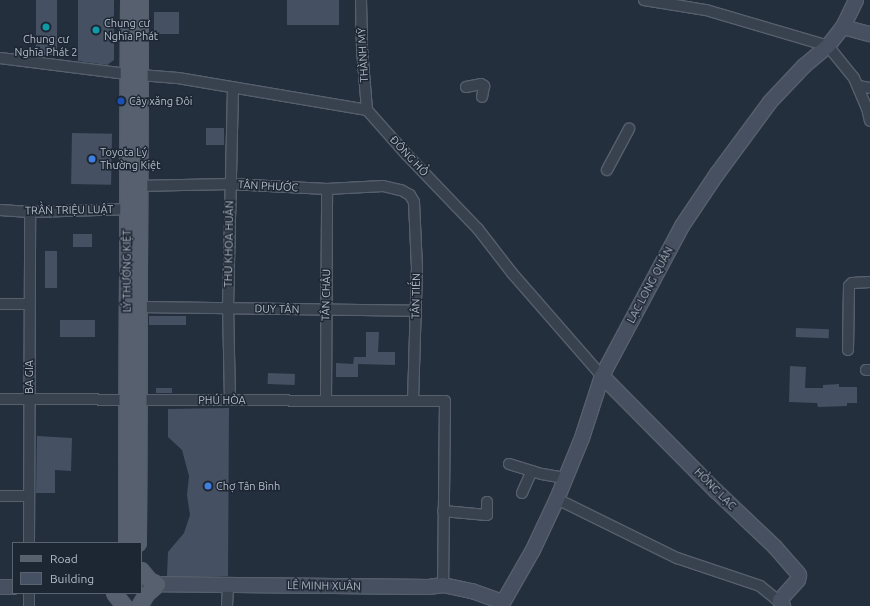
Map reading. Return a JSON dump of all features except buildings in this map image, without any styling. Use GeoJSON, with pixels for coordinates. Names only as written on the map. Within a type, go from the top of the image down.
{"type":"FeatureCollection","features":[{"type":"Feature","properties":{"kind":"main road","name":"LÝ THƯỜNG KIỆT"},"geometry":{"type":"LineString","coordinates":[[128,0],[133,75],[132,400],[138,542]]}},
{"type":"Feature","properties":{"kind":"main road","name":"LÝ THƯỜNG KIỆT"},"geometry":{"type":"LineString","coordinates":[[133,75],[140,0]]}},
{"type":"Feature","properties":{"kind":"main road","name":"LÝ THƯỜNG KIỆT"},"geometry":{"type":"LineString","coordinates":[[126,542],[132,400],[138,307],[133,209]]}},
{"type":"Feature","properties":{"kind":"main road"},"geometry":{"type":"LineString","coordinates":[[138,606],[146,594],[157,584],[149,580],[142,571]]}},
{"type":"Feature","properties":{"kind":"main road"},"geometry":{"type":"LineString","coordinates":[[115,594],[124,606]]}},
{"type":"Feature","properties":{"kind":"main road"},"geometry":{"type":"LineString","coordinates":[[124,606],[125,594]]}},
{"type":"Feature","properties":{"kind":"main road"},"geometry":{"type":"LineString","coordinates":[[138,594],[138,606]]}},
{"type":"Feature","properties":{"kind":"street","name":"THÀNH MỸ"},"geometry":{"type":"LineString","coordinates":[[361,0],[362,49],[367,110]]}},
{"type":"Feature","properties":{"kind":"street"},"geometry":{"type":"LineString","coordinates":[[644,0],[706,10],[828,46],[854,78],[867,108],[870,121]]}},
{"type":"Feature","properties":{"kind":"street","name":"LẠC LONG QUÂN"},"geometry":{"type":"LineString","coordinates":[[502,604],[533,550],[557,500],[582,438],[602,376],[673,242],[717,174],[770,102],[804,66],[828,46],[843,27],[856,0]]}},
{"type":"Feature","properties":{"kind":"street"},"geometry":{"type":"LineString","coordinates":[[843,27],[870,34]]}},
{"type":"Feature","properties":{"kind":"street"},"geometry":{"type":"LineString","coordinates":[[0,58],[133,75],[178,78],[367,110]]}},
{"type":"Feature","properties":{"kind":"street"},"geometry":{"type":"LineString","coordinates":[[466,87],[481,84],[484,86],[482,97]]}},
{"type":"Feature","properties":{"kind":"street"},"geometry":{"type":"LineString","coordinates":[[858,86],[870,88]]}},
{"type":"Feature","properties":{"kind":"street","name":"THỦ KHOA HUÂN"},"geometry":{"type":"LineString","coordinates":[[230,400],[228,308],[232,88]]}},
{"type":"Feature","properties":{"kind":"street","name":"ĐÔNG HỒ"},"geometry":{"type":"LineString","coordinates":[[367,110],[407,156],[478,229],[512,272],[602,376]]}},
{"type":"Feature","properties":{"kind":"street"},"geometry":{"type":"LineString","coordinates":[[607,170],[629,129]]}},
{"type":"Feature","properties":{"kind":"street","name":"TÂN PHƯỚC"},"geometry":{"type":"LineString","coordinates":[[133,186],[230,184],[328,189],[383,186],[408,194]]}},
{"type":"Feature","properties":{"kind":"street","name":"TÂN CHÂU"},"geometry":{"type":"LineString","coordinates":[[326,400],[328,189]]}},
{"type":"Feature","properties":{"kind":"street","name":"TÂN TIẾN"},"geometry":{"type":"LineString","coordinates":[[408,194],[414,202],[417,266],[413,400]]}},
{"type":"Feature","properties":{"kind":"street","name":"TRẦN TRIỆU LUẬT"},"geometry":{"type":"LineString","coordinates":[[0,210],[30,212],[133,209]]}},
{"type":"Feature","properties":{"kind":"street","name":"BA GIA"},"geometry":{"type":"LineString","coordinates":[[29,542],[30,212]]}},
{"type":"Feature","properties":{"kind":"street"},"geometry":{"type":"LineString","coordinates":[[848,350],[849,286],[852,283],[870,282]]}},
{"type":"Feature","properties":{"kind":"street"},"geometry":{"type":"LineString","coordinates":[[0,304],[30,304]]}},
{"type":"Feature","properties":{"kind":"street","name":"DUY TÂN"},"geometry":{"type":"LineString","coordinates":[[138,307],[416,311]]}},
{"type":"Feature","properties":{"kind":"street","name":"HỒNG LẠC"},"geometry":{"type":"LineString","coordinates":[[602,376],[716,491],[775,547],[797,572],[799,575],[798,580],[781,604]]}},
{"type":"Feature","properties":{"kind":"street","name":"PHÚ HÒA"},"geometry":{"type":"LineString","coordinates":[[0,399],[445,401],[444,510]]}},
{"type":"Feature","properties":{"kind":"street"},"geometry":{"type":"LineString","coordinates":[[509,464],[532,471],[565,478]]}},
{"type":"Feature","properties":{"kind":"street"},"geometry":{"type":"LineString","coordinates":[[522,493],[532,471]]}},
{"type":"Feature","properties":{"kind":"street"},"geometry":{"type":"LineString","coordinates":[[0,496],[29,496]]}},
{"type":"Feature","properties":{"kind":"street"},"geometry":{"type":"LineString","coordinates":[[557,500],[678,558],[760,586],[781,604]]}},
{"type":"Feature","properties":{"kind":"street"},"geometry":{"type":"LineString","coordinates":[[443,585],[444,510],[487,515],[487,502]]}},
{"type":"Feature","properties":{"kind":"street","name":"LÊ MINH XUÂN"},"geometry":{"type":"LineString","coordinates":[[142,584],[429,587],[443,585],[472,591],[502,604]]}},
{"type":"Feature","properties":{"kind":"street"},"geometry":{"type":"LineString","coordinates":[[228,585],[228,606]]}},
{"type":"Feature","properties":{"kind":"street"},"geometry":{"type":"LineString","coordinates":[[0,586],[12,587]]}},
{"type":"Feature","properties":{"kind":"street"},"geometry":{"type":"LineString","coordinates":[[29,594],[29,606]]}},
{"type":"Feature","properties":{"kind":"place","name":"Chung cư Nghĩa Phát 2"},"geometry":{"type":"Point","coordinates":[46,27]}},
{"type":"Feature","properties":{"kind":"place","name":"Chung cư Nghĩa Phát"},"geometry":{"type":"Point","coordinates":[96,30]}},
{"type":"Feature","properties":{"kind":"place","name":"Cây xăng Đôi"},"geometry":{"type":"Point","coordinates":[121,101]}},
{"type":"Feature","properties":{"kind":"place","name":"Toyota Lý Thường Kiệt"},"geometry":{"type":"Point","coordinates":[92,159]}},
{"type":"Feature","properties":{"kind":"place","name":"Chợ Tân Bình"},"geometry":{"type":"Point","coordinates":[208,486]}}]}
